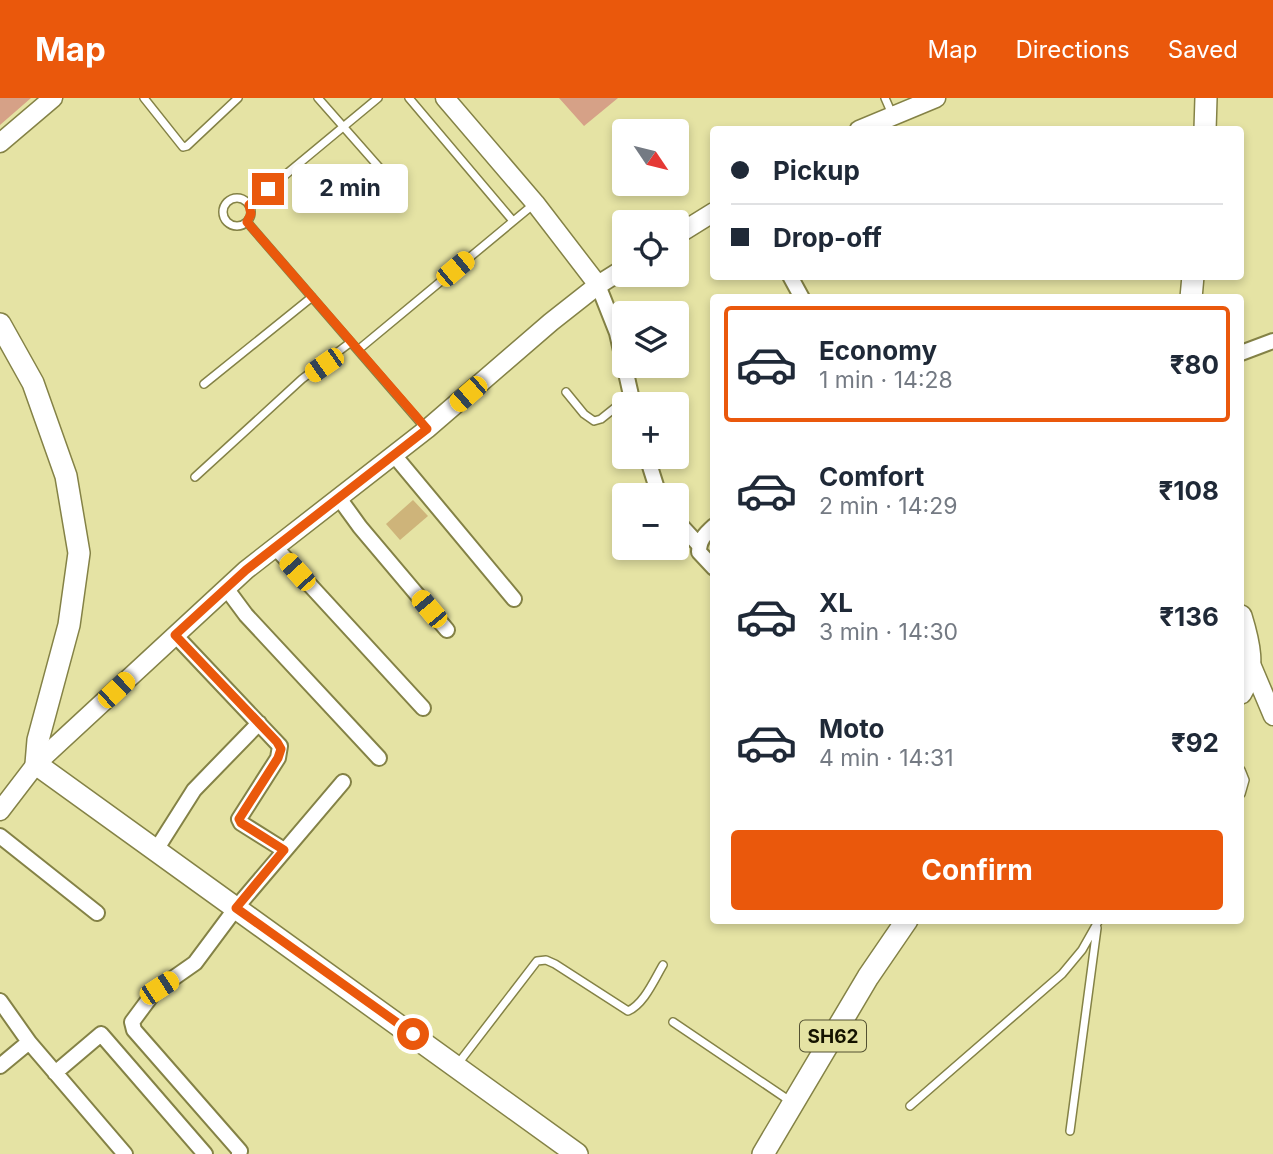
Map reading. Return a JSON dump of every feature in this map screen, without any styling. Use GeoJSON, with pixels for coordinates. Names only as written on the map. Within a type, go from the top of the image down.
{"type":"FeatureCollection","features":[{"type":"Feature","properties":{"kind":"main road"},"geometry":{"type":"LineString","coordinates":[[1205,126],[1206,98]]}},
{"type":"Feature","properties":{"kind":"main road"},"geometry":{"type":"LineString","coordinates":[[0,324],[33,383],[66,476],[79,553],[69,625],[38,740],[36,764],[577,1154]]}},
{"type":"Feature","properties":{"kind":"main road"},"geometry":{"type":"LineString","coordinates":[[1244,626],[1256,679]]}},
{"type":"Feature","properties":{"kind":"main road","name":"SH62"},"geometry":{"type":"LineString","coordinates":[[763,1154],[868,976],[903,924]]}},
{"type":"Feature","properties":{"kind":"street"},"geometry":{"type":"LineString","coordinates":[[0,143],[53,98]]}},
{"type":"Feature","properties":{"kind":"street"},"geometry":{"type":"LineString","coordinates":[[445,98],[534,203],[602,292],[612,318],[630,392]]}},
{"type":"Feature","properties":{"kind":"street"},"geometry":{"type":"LineString","coordinates":[[864,126],[889,106],[936,98]]}},
{"type":"Feature","properties":{"kind":"street"},"geometry":{"type":"LineString","coordinates":[[689,228],[710,214]]}},
{"type":"Feature","properties":{"kind":"street"},"geometry":{"type":"LineString","coordinates":[[0,810],[36,764],[226,588],[427,429],[551,321],[602,292],[612,282]]}},
{"type":"Feature","properties":{"kind":"street"},"geometry":{"type":"LineString","coordinates":[[1244,352],[1273,341]]}},
{"type":"Feature","properties":{"kind":"street"},"geometry":{"type":"LineString","coordinates":[[394,455],[514,599]]}},
{"type":"Feature","properties":{"kind":"street"},"geometry":{"type":"LineString","coordinates":[[339,498],[360,527],[447,630]]}},
{"type":"Feature","properties":{"kind":"street"},"geometry":{"type":"LineString","coordinates":[[710,530],[699,545],[699,552],[710,564]]}},
{"type":"Feature","properties":{"kind":"street"},"geometry":{"type":"LineString","coordinates":[[689,534],[699,545]]}},
{"type":"Feature","properties":{"kind":"street"},"geometry":{"type":"LineString","coordinates":[[275,547],[423,708]]}},
{"type":"Feature","properties":{"kind":"street"},"geometry":{"type":"LineString","coordinates":[[226,588],[246,615],[379,758]]}},
{"type":"Feature","properties":{"kind":"street"},"geometry":{"type":"LineString","coordinates":[[175,635],[281,749],[239,819],[241,823],[284,850]]}},
{"type":"Feature","properties":{"kind":"street"},"geometry":{"type":"LineString","coordinates":[[1256,679],[1273,716]]}},
{"type":"Feature","properties":{"kind":"street"},"geometry":{"type":"LineString","coordinates":[[156,850],[194,790],[259,723]]}},
{"type":"Feature","properties":{"kind":"street"},"geometry":{"type":"LineString","coordinates":[[239,1154],[240,1151],[132,1025],[134,1018],[155,991],[195,963],[236,908],[343,782]]}},
{"type":"Feature","properties":{"kind":"street"},"geometry":{"type":"LineString","coordinates":[[0,836],[97,913]]}},
{"type":"Feature","properties":{"kind":"street"},"geometry":{"type":"LineString","coordinates":[[0,1001],[29,1042],[125,1154]]}},
{"type":"Feature","properties":{"kind":"street"},"geometry":{"type":"LineString","coordinates":[[55,1073],[101,1034],[195,1154]]}},
{"type":"Feature","properties":{"kind":"street"},"geometry":{"type":"LineString","coordinates":[[0,1066],[29,1042]]}},
{"type":"Feature","properties":{"kind":"lane"},"geometry":{"type":"LineString","coordinates":[[144,98],[183,147],[238,98]]}},
{"type":"Feature","properties":{"kind":"lane"},"geometry":{"type":"LineString","coordinates":[[318,98],[400,191]]}},
{"type":"Feature","properties":{"kind":"lane"},"geometry":{"type":"LineString","coordinates":[[249,205],[378,98]]}},
{"type":"Feature","properties":{"kind":"lane"},"geometry":{"type":"LineString","coordinates":[[409,98],[513,221]]}},
{"type":"Feature","properties":{"kind":"lane"},"geometry":{"type":"LineString","coordinates":[[238,198],[249,205],[251,214],[247,222],[239,226],[230,224],[225,217],[224,208],[229,201],[238,198]]}},
{"type":"Feature","properties":{"kind":"lane"},"geometry":{"type":"LineString","coordinates":[[358,350],[534,203]]}},
{"type":"Feature","properties":{"kind":"lane"},"geometry":{"type":"LineString","coordinates":[[247,222],[427,429]]}},
{"type":"Feature","properties":{"kind":"lane"},"geometry":{"type":"LineString","coordinates":[[204,384],[312,297]]}},
{"type":"Feature","properties":{"kind":"lane"},"geometry":{"type":"LineString","coordinates":[[195,477],[302,379],[351,342]]}},
{"type":"Feature","properties":{"kind":"lane"},"geometry":{"type":"LineString","coordinates":[[566,392],[584,414],[594,421],[612,412]]}},
{"type":"Feature","properties":{"kind":"lane"},"geometry":{"type":"LineString","coordinates":[[910,1106],[1062,974],[1082,950],[1097,924]]}},
{"type":"Feature","properties":{"kind":"lane"},"geometry":{"type":"LineString","coordinates":[[1070,1131],[1098,924]]}},
{"type":"Feature","properties":{"kind":"lane"},"geometry":{"type":"LineString","coordinates":[[457,1066],[537,961],[546,960],[555,964],[628,1011],[635,1008],[663,965]]}},
{"type":"Feature","properties":{"kind":"lane"},"geometry":{"type":"LineString","coordinates":[[673,1022],[794,1104]]}},
{"type":"Feature","properties":{"kind":"shaded area"},"geometry":{"type":"Polygon","coordinates":[[[0,98],[31,98],[0,125],[0,98]]]}},
{"type":"Feature","properties":{"kind":"shaded area"},"geometry":{"type":"Polygon","coordinates":[[[559,98],[618,98],[584,126],[559,98]]]}},
{"type":"Feature","properties":{"kind":"building"},"geometry":{"type":"Polygon","coordinates":[[[413,500],[428,516],[400,540],[386,524],[413,500]]]}},
{"type":"Feature","properties":{"kind":"route"},"geometry":{"type":"LineString","coordinates":[[268,189],[249,205],[251,214],[247,222],[427,429],[246,570],[175,635],[281,749],[239,819],[241,823],[284,850],[236,908],[413,1034]]}}]}
